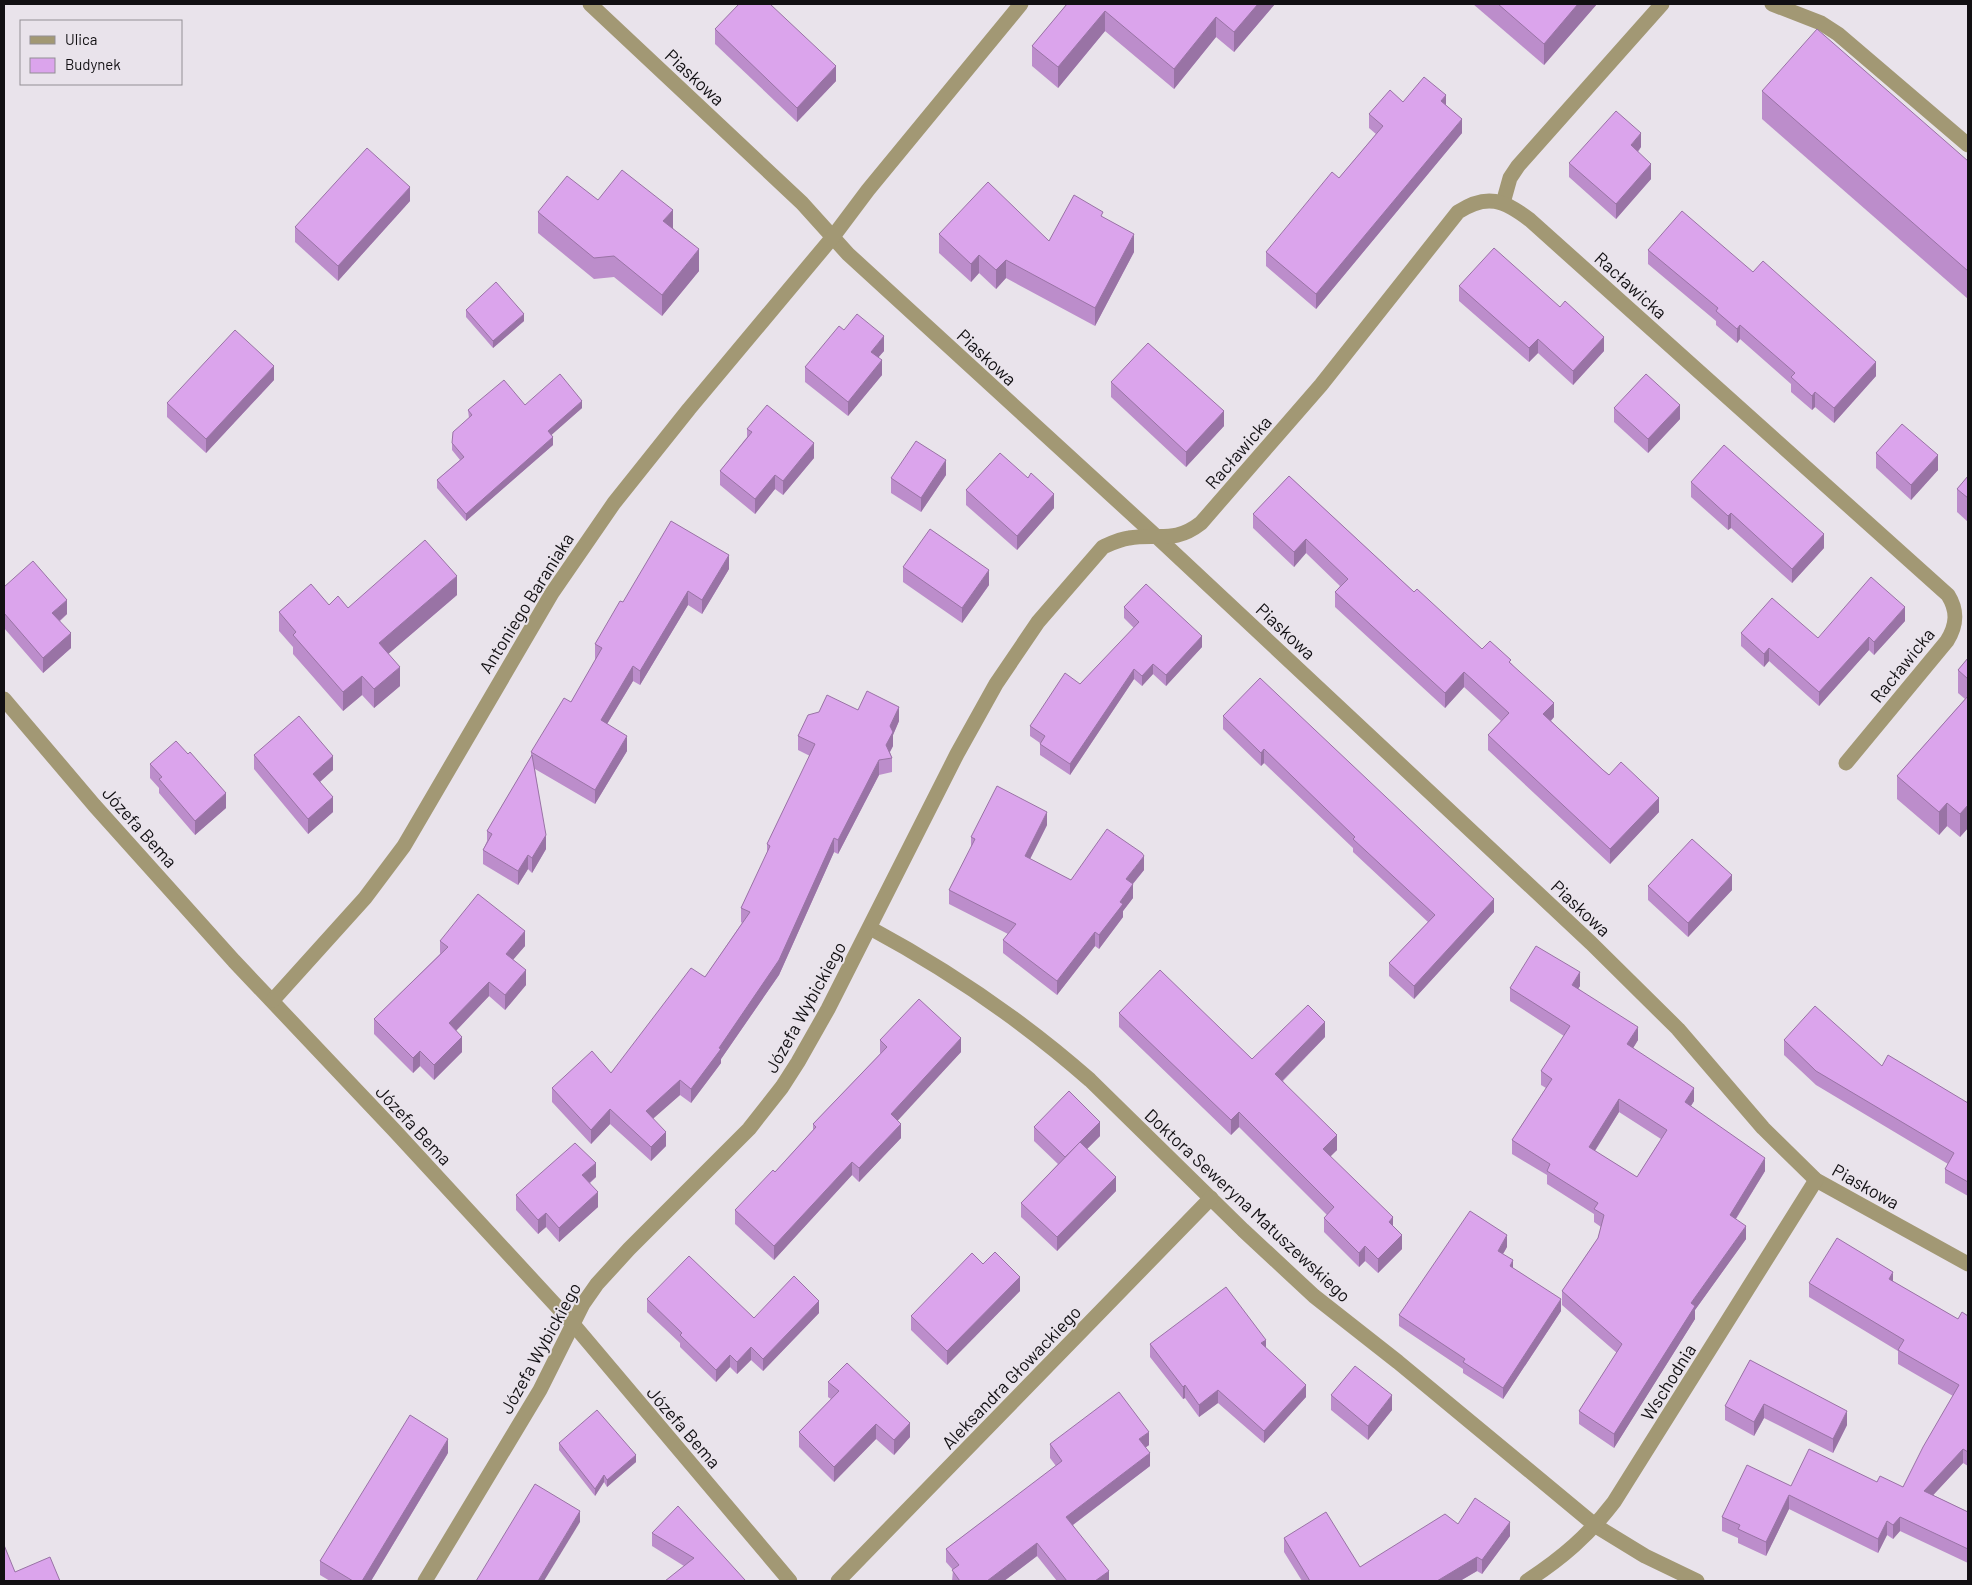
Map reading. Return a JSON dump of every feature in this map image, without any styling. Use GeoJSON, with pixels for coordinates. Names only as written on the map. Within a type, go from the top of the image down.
{"type":"FeatureCollection","features":[{"type":"Feature","properties":{"kind":"street","name":"Piaskowa"},"geometry":{"type":"LineString","coordinates":[[590,4],[802,203],[832,238],[1157,537],[1577,929],[1646,996],[1706,1060],[1763,1128],[1816,1180],[1968,1264]]}},
{"type":"Feature","properties":{"kind":"street","name":"Antoniego Baraniaka"},"geometry":{"type":"LineString","coordinates":[[273,1000],[365,898],[404,846],[547,600],[571,562],[614,503],[1021,4]]}},
{"type":"Feature","properties":{"kind":"street"},"geometry":{"type":"LineString","coordinates":[[1503,203],[1510,178],[1518,166],[1662,4]]}},
{"type":"Feature","properties":{"kind":"street"},"geometry":{"type":"LineString","coordinates":[[1772,4],[1820,23],[1838,34],[1968,145]]}},
{"type":"Feature","properties":{"kind":"street","name":"Racławicka"},"geometry":{"type":"LineString","coordinates":[[1157,537],[1170,537],[1192,530],[1209,515],[1321,385],[1458,212],[1470,204],[1483,200],[1498,201],[1513,207],[1530,220],[1938,585],[1953,604],[1956,623],[1947,641],[1846,763]]}},
{"type":"Feature","properties":{"kind":"street","name":"Józefa Wybickiego"},"geometry":{"type":"LineString","coordinates":[[425,1581],[540,1390],[572,1324],[597,1284],[736,1142],[782,1087],[814,1036],[968,734],[996,684],[1038,622],[1103,547],[1115,541],[1129,538],[1157,537]]}},
{"type":"Feature","properties":{"kind":"street","name":"Józefa Bema"},"geometry":{"type":"LineString","coordinates":[[4,699],[234,961],[273,1000],[572,1324],[790,1581]]}},
{"type":"Feature","properties":{"kind":"street","name":"Doktora Seweryna Matuszewskiego"},"geometry":{"type":"LineString","coordinates":[[870,928],[918,955],[1005,1013],[1064,1057],[1314,1296],[1398,1362],[1596,1526],[1645,1556],[1697,1581]]}},
{"type":"Feature","properties":{"kind":"street","name":"Wschodnia"},"geometry":{"type":"LineString","coordinates":[[1527,1581],[1556,1561],[1596,1526],[1627,1483],[1816,1180]]}},
{"type":"Feature","properties":{"kind":"street","name":"Aleksandra Głowackiego"},"geometry":{"type":"LineString","coordinates":[[838,1581],[1211,1198]]}},
{"type":"Feature","properties":{"kind":"building"},"geometry":{"type":"Polygon","coordinates":[[[739,4],[770,4],[836,66],[797,108],[715,29],[739,4]]]}},
{"type":"Feature","properties":{"kind":"building"},"geometry":{"type":"Polygon","coordinates":[[[1067,4],[1258,4],[1234,32],[1216,17],[1174,69],[1105,11],[1058,67],[1032,46],[1067,4]]]}},
{"type":"Feature","properties":{"kind":"building"},"geometry":{"type":"Polygon","coordinates":[[[1498,4],[1578,4],[1544,44],[1498,4]]]}},
{"type":"Feature","properties":{"kind":"building"},"geometry":{"type":"Polygon","coordinates":[[[1817,29],[1968,161],[1968,271],[1762,91],[1817,29]]]}},
{"type":"Feature","properties":{"kind":"building"},"geometry":{"type":"Polygon","coordinates":[[[1424,77],[1446,95],[1441,101],[1462,119],[1316,294],[1266,252],[1332,172],[1339,178],[1383,126],[1369,114],[1390,90],[1403,102],[1424,77]]]}},
{"type":"Feature","properties":{"kind":"building"},"geometry":{"type":"Polygon","coordinates":[[[1616,111],[1641,133],[1631,145],[1651,164],[1616,204],[1569,163],[1616,111]]]}},
{"type":"Feature","properties":{"kind":"building"},"geometry":{"type":"Polygon","coordinates":[[[367,148],[410,187],[338,266],[295,227],[367,148]]]}},
{"type":"Feature","properties":{"kind":"building"},"geometry":{"type":"Polygon","coordinates":[[[622,170],[673,210],[663,221],[699,249],[662,295],[614,256],[594,258],[538,212],[567,176],[598,200],[622,170]]]}},
{"type":"Feature","properties":{"kind":"building"},"geometry":{"type":"Polygon","coordinates":[[[988,182],[1049,241],[1074,195],[1103,212],[1101,216],[1134,234],[1095,308],[1006,260],[996,270],[979,255],[971,264],[939,234],[988,182]]]}},
{"type":"Feature","properties":{"kind":"building"},"geometry":{"type":"Polygon","coordinates":[[[1682,211],[1753,272],[1763,261],[1876,362],[1834,408],[1815,392],[1812,396],[1791,377],[1795,373],[1740,325],[1737,329],[1716,311],[1718,308],[1648,250],[1682,211]]]}},
{"type":"Feature","properties":{"kind":"building"},"geometry":{"type":"Polygon","coordinates":[[[1494,248],[1560,307],[1565,301],[1604,337],[1573,371],[1538,339],[1529,348],[1459,286],[1494,248]]]}},
{"type":"Feature","properties":{"kind":"building"},"geometry":{"type":"Polygon","coordinates":[[[496,282],[524,314],[493,341],[466,310],[496,282]]]}},
{"type":"Feature","properties":{"kind":"building"},"geometry":{"type":"Polygon","coordinates":[[[857,314],[884,336],[871,352],[882,360],[848,402],[805,367],[839,326],[844,330],[857,314]]]}},
{"type":"Feature","properties":{"kind":"building"},"geometry":{"type":"Polygon","coordinates":[[[235,330],[274,366],[206,439],[167,403],[235,330]]]}},
{"type":"Feature","properties":{"kind":"building"},"geometry":{"type":"Polygon","coordinates":[[[1148,343],[1224,411],[1186,452],[1111,382],[1148,343]]]}},
{"type":"Feature","properties":{"kind":"building"},"geometry":{"type":"Polygon","coordinates":[[[560,374],[582,401],[548,431],[553,437],[466,514],[437,480],[464,457],[452,443],[453,432],[472,415],[468,410],[504,380],[525,405],[560,374]]]}},
{"type":"Feature","properties":{"kind":"building"},"geometry":{"type":"Polygon","coordinates":[[[1646,374],[1680,405],[1648,439],[1614,408],[1646,374]]]}},
{"type":"Feature","properties":{"kind":"building"},"geometry":{"type":"Polygon","coordinates":[[[767,405],[814,443],[783,481],[775,475],[755,499],[720,471],[752,432],[747,429],[767,405]]]}},
{"type":"Feature","properties":{"kind":"building"},"geometry":{"type":"Polygon","coordinates":[[[1902,424],[1938,455],[1911,485],[1876,453],[1902,424]]]}},
{"type":"Feature","properties":{"kind":"building"},"geometry":{"type":"Polygon","coordinates":[[[916,441],[946,460],[921,498],[891,478],[916,441]]]}},
{"type":"Feature","properties":{"kind":"building"},"geometry":{"type":"Polygon","coordinates":[[[1724,445],[1824,534],[1792,569],[1731,513],[1728,516],[1691,482],[1724,445]]]}},
{"type":"Feature","properties":{"kind":"building"},"geometry":{"type":"Polygon","coordinates":[[[1000,453],[1028,478],[1031,473],[1054,494],[1017,536],[966,490],[1000,453]]]}},
{"type":"Feature","properties":{"kind":"building"},"geometry":{"type":"Polygon","coordinates":[[[1289,476],[1414,592],[1417,589],[1482,649],[1490,641],[1511,660],[1509,662],[1554,703],[1543,714],[1603,770],[1609,775],[1621,762],[1659,798],[1610,849],[1488,735],[1509,713],[1464,672],[1445,693],[1335,592],[1348,579],[1306,539],[1294,552],[1253,514],[1289,476]]]}},
{"type":"Feature","properties":{"kind":"building"},"geometry":{"type":"Polygon","coordinates":[[[1968,476],[1968,498],[1957,489],[1968,476]]]}},
{"type":"Feature","properties":{"kind":"building"},"geometry":{"type":"Polygon","coordinates":[[[671,521],[729,555],[702,600],[688,591],[640,671],[633,666],[601,720],[627,736],[595,790],[531,752],[564,698],[571,702],[602,648],[595,644],[620,601],[623,602],[671,521]]]}},
{"type":"Feature","properties":{"kind":"building"},"geometry":{"type":"Polygon","coordinates":[[[930,529],[989,570],[962,608],[903,567],[930,529]]]}},
{"type":"Feature","properties":{"kind":"building"},"geometry":{"type":"Polygon","coordinates":[[[425,540],[457,576],[379,643],[400,667],[374,689],[362,676],[343,692],[293,635],[296,632],[279,612],[311,584],[329,605],[338,596],[348,608],[425,540]]]}},
{"type":"Feature","properties":{"kind":"building"},"geometry":{"type":"Polygon","coordinates":[[[33,561],[67,600],[52,613],[71,633],[43,658],[4,613],[4,587],[33,561]]]}},
{"type":"Feature","properties":{"kind":"building"},"geometry":{"type":"Polygon","coordinates":[[[1871,577],[1905,607],[1874,642],[1869,637],[1819,692],[1769,648],[1764,654],[1741,633],[1772,598],[1818,638],[1871,577]]]}},
{"type":"Feature","properties":{"kind":"building"},"geometry":{"type":"Polygon","coordinates":[[[1146,584],[1202,636],[1166,675],[1153,664],[1142,676],[1134,669],[1070,764],[1040,744],[1045,736],[1030,726],[1065,673],[1080,684],[1139,622],[1124,607],[1146,584]]]}},
{"type":"Feature","properties":{"kind":"building"},"geometry":{"type":"Polygon","coordinates":[[[1968,658],[1968,679],[1958,670],[1968,658]]]}},
{"type":"Feature","properties":{"kind":"building"},"geometry":{"type":"Polygon","coordinates":[[[1260,678],[1494,899],[1414,986],[1389,963],[1435,915],[1353,839],[1355,837],[1264,749],[1261,753],[1223,716],[1260,678]]]}},
{"type":"Feature","properties":{"kind":"building"},"geometry":{"type":"Polygon","coordinates":[[[867,691],[899,707],[890,726],[893,732],[886,745],[892,758],[879,760],[838,840],[834,838],[779,960],[719,1048],[721,1049],[691,1089],[680,1080],[646,1111],[666,1132],[651,1147],[610,1109],[591,1130],[552,1088],[592,1051],[611,1073],[691,968],[705,977],[750,912],[741,908],[770,846],[767,844],[815,744],[798,736],[808,715],[819,712],[827,695],[858,710],[867,691]]]}},
{"type":"Feature","properties":{"kind":"building"},"geometry":{"type":"Polygon","coordinates":[[[1968,696],[1968,805],[1960,814],[1947,803],[1939,812],[1897,776],[1968,696]]]}},
{"type":"Feature","properties":{"kind":"building"},"geometry":{"type":"Polygon","coordinates":[[[299,716],[333,756],[313,774],[333,797],[308,819],[254,755],[299,716]]]}},
{"type":"Feature","properties":{"kind":"building"},"geometry":{"type":"Polygon","coordinates":[[[176,741],[188,754],[190,752],[226,793],[195,821],[159,779],[162,777],[150,764],[176,741]]]}},
{"type":"Feature","properties":{"kind":"building"},"geometry":{"type":"Polygon","coordinates":[[[532,755],[546,835],[532,858],[528,855],[518,871],[483,850],[492,834],[487,831],[532,755]]]}},
{"type":"Feature","properties":{"kind":"building"},"geometry":{"type":"Polygon","coordinates":[[[997,786],[1047,812],[1025,856],[1071,880],[1107,829],[1144,856],[1126,879],[1133,884],[1120,902],[1123,904],[1099,935],[1095,932],[1057,981],[1003,940],[1016,924],[949,890],[975,839],[971,837],[997,786]]]}},
{"type":"Feature","properties":{"kind":"building"},"geometry":{"type":"Polygon","coordinates":[[[1692,839],[1732,875],[1688,923],[1648,886],[1692,839]]]}},
{"type":"Feature","properties":{"kind":"building"},"geometry":{"type":"Polygon","coordinates":[[[478,894],[525,931],[506,954],[526,970],[505,995],[489,982],[449,1023],[462,1037],[434,1065],[420,1051],[413,1058],[374,1019],[448,947],[440,941],[478,894]]]}},
{"type":"Feature","properties":{"kind":"building"},"geometry":{"type":"Polygon","coordinates":[[[1536,946],[1580,972],[1572,985],[1638,1027],[1627,1044],[1694,1088],[1685,1102],[1765,1158],[1730,1215],[1746,1226],[1691,1303],[1695,1306],[1614,1434],[1579,1411],[1622,1344],[1562,1291],[1598,1238],[1604,1215],[1594,1209],[1598,1203],[1547,1171],[1550,1164],[1512,1140],[1552,1079],[1541,1071],[1570,1026],[1510,988],[1536,946]],[[1619,1099],[1589,1147],[1637,1177],[1667,1130],[1619,1099]]]}},
{"type":"Feature","properties":{"kind":"building"},"geometry":{"type":"Polygon","coordinates":[[[1160,970],[1252,1059],[1308,1005],[1325,1022],[1275,1074],[1337,1135],[1323,1149],[1393,1217],[1389,1222],[1402,1235],[1378,1259],[1365,1246],[1359,1253],[1324,1218],[1334,1207],[1239,1112],[1231,1120],[1119,1013],[1160,970]]]}},
{"type":"Feature","properties":{"kind":"building"},"geometry":{"type":"Polygon","coordinates":[[[919,999],[961,1038],[891,1114],[901,1124],[859,1168],[852,1162],[774,1246],[735,1210],[773,1170],[775,1172],[816,1127],[813,1124],[887,1047],[880,1040],[919,999]]]}},
{"type":"Feature","properties":{"kind":"building"},"geometry":{"type":"Polygon","coordinates":[[[1815,1006],[1882,1066],[1888,1055],[1968,1103],[1968,1182],[1945,1169],[1954,1153],[1816,1071],[1784,1040],[1815,1006]]]}},
{"type":"Feature","properties":{"kind":"building"},"geometry":{"type":"Polygon","coordinates":[[[1069,1091],[1100,1122],[1065,1157],[1034,1127],[1069,1091]]]}},
{"type":"Feature","properties":{"kind":"building"},"geometry":{"type":"Polygon","coordinates":[[[1080,1142],[1116,1177],[1057,1237],[1021,1203],[1080,1142]]]}},
{"type":"Feature","properties":{"kind":"building"},"geometry":{"type":"Polygon","coordinates":[[[575,1143],[596,1163],[582,1175],[598,1192],[559,1228],[546,1213],[538,1220],[516,1195],[575,1143]]]}},
{"type":"Feature","properties":{"kind":"building"},"geometry":{"type":"Polygon","coordinates":[[[1470,1211],[1507,1235],[1498,1251],[1513,1260],[1510,1266],[1561,1299],[1503,1388],[1463,1362],[1465,1359],[1399,1315],[1470,1211]]]}},
{"type":"Feature","properties":{"kind":"building"},"geometry":{"type":"Polygon","coordinates":[[[1837,1238],[1893,1272],[1889,1279],[1958,1319],[1962,1312],[1968,1316],[1968,1452],[1963,1449],[1924,1491],[1968,1512],[1968,1549],[1900,1517],[1893,1525],[1887,1521],[1878,1539],[1789,1495],[1766,1542],[1738,1529],[1740,1525],[1722,1517],[1747,1465],[1791,1486],[1809,1449],[1877,1482],[1880,1476],[1903,1487],[1923,1447],[1959,1385],[1898,1350],[1904,1340],[1809,1283],[1837,1238]]]}},
{"type":"Feature","properties":{"kind":"building"},"geometry":{"type":"Polygon","coordinates":[[[995,1252],[1020,1277],[947,1351],[911,1316],[972,1253],[983,1264],[995,1252]]]}},
{"type":"Feature","properties":{"kind":"building"},"geometry":{"type":"Polygon","coordinates":[[[689,1256],[754,1318],[794,1276],[819,1301],[763,1359],[751,1347],[737,1362],[730,1355],[716,1370],[647,1299],[689,1256]]]}},
{"type":"Feature","properties":{"kind":"building"},"geometry":{"type":"Polygon","coordinates":[[[1226,1287],[1266,1340],[1261,1343],[1306,1385],[1264,1431],[1218,1390],[1199,1405],[1185,1385],[1183,1387],[1150,1344],[1226,1287]]]}},
{"type":"Feature","properties":{"kind":"building"},"geometry":{"type":"Polygon","coordinates":[[[1750,1360],[1847,1411],[1833,1439],[1764,1404],[1754,1422],[1725,1406],[1750,1360]]]}},
{"type":"Feature","properties":{"kind":"building"},"geometry":{"type":"Polygon","coordinates":[[[847,1363],[910,1423],[894,1440],[876,1424],[834,1467],[799,1432],[839,1391],[828,1382],[847,1363]]]}},
{"type":"Feature","properties":{"kind":"building"},"geometry":{"type":"Polygon","coordinates":[[[1355,1366],[1392,1395],[1368,1426],[1331,1395],[1355,1366]]]}},
{"type":"Feature","properties":{"kind":"building"},"geometry":{"type":"Polygon","coordinates":[[[1119,1392],[1149,1432],[1139,1439],[1150,1453],[1066,1517],[1109,1571],[1095,1581],[1067,1581],[1037,1543],[987,1581],[960,1581],[952,1570],[959,1565],[946,1549],[1062,1461],[1050,1444],[1119,1392]]]}},
{"type":"Feature","properties":{"kind":"building"},"geometry":{"type":"Polygon","coordinates":[[[597,1410],[636,1455],[607,1480],[604,1475],[595,1489],[559,1443],[597,1410]]]}},
{"type":"Feature","properties":{"kind":"building"},"geometry":{"type":"Polygon","coordinates":[[[410,1415],[448,1439],[362,1581],[353,1581],[320,1561],[410,1415]]]}},
{"type":"Feature","properties":{"kind":"building"},"geometry":{"type":"Polygon","coordinates":[[[535,1484],[580,1511],[538,1581],[476,1581],[535,1484]]]}},
{"type":"Feature","properties":{"kind":"building"},"geometry":{"type":"Polygon","coordinates":[[[1475,1498],[1510,1522],[1482,1560],[1477,1557],[1437,1581],[1310,1581],[1284,1538],[1326,1512],[1360,1567],[1445,1514],[1458,1524],[1475,1498]]]}},
{"type":"Feature","properties":{"kind":"building"},"geometry":{"type":"Polygon","coordinates":[[[678,1506],[745,1581],[665,1581],[694,1558],[652,1533],[678,1506]]]}},
{"type":"Feature","properties":{"kind":"building"},"geometry":{"type":"Polygon","coordinates":[[[4,1545],[15,1572],[50,1557],[60,1581],[4,1581],[4,1545]]]}}]}
